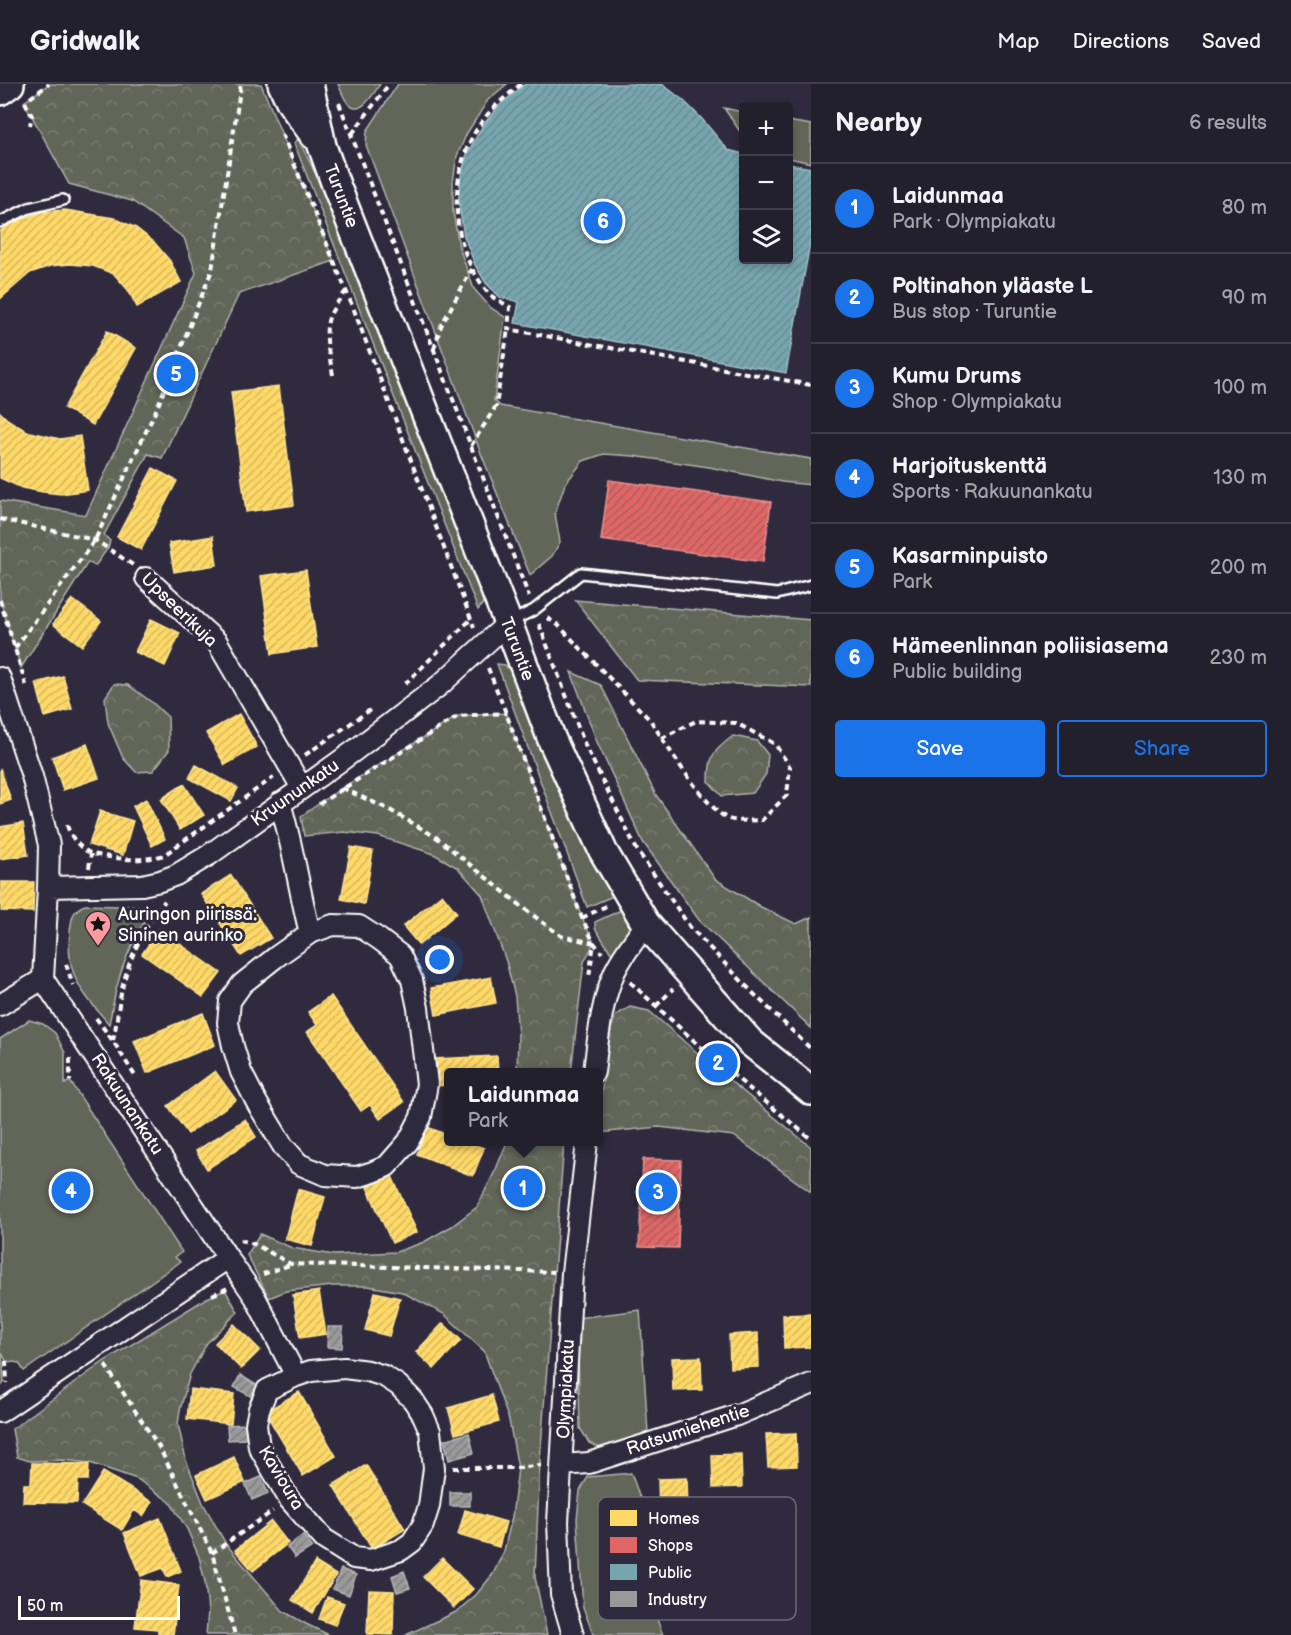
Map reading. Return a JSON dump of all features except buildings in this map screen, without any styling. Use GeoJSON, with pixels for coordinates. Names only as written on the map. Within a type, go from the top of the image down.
{"type":"FeatureCollection","features":[{"type":"Feature","properties":{"kind":"main road","name":"Turuntie"},"geometry":{"type":"LineString","coordinates":[[282,84],[291,103],[322,146]]}},
{"type":"Feature","properties":{"kind":"main road","name":"Turuntie"},"geometry":{"type":"LineString","coordinates":[[309,84],[322,146],[552,740],[603,851],[646,924],[750,1042],[811,1090]]}},
{"type":"Feature","properties":{"kind":"street","name":"Upseerikuja"},"geometry":{"type":"LineString","coordinates":[[146,578],[217,642],[302,788]]}},
{"type":"Feature","properties":{"kind":"street","name":"Kruununkatu"},"geometry":{"type":"LineString","coordinates":[[48,887],[142,885],[176,875],[209,855],[354,751],[440,685],[508,623]]}},
{"type":"Feature","properties":{"kind":"street"},"geometry":{"type":"LineString","coordinates":[[0,678],[32,776],[49,844],[43,979],[0,1005]]}},
{"type":"Feature","properties":{"kind":"street"},"geometry":{"type":"LineString","coordinates":[[280,803],[310,933]]}},
{"type":"Feature","properties":{"kind":"street"},"geometry":{"type":"LineString","coordinates":[[595,1068],[602,1017],[616,970],[646,924]]}},
{"type":"Feature","properties":{"kind":"street"},"geometry":{"type":"LineString","coordinates":[[333,925],[359,926],[380,939],[400,955],[412,981],[418,1008],[427,1084],[421,1117],[408,1142],[387,1166],[357,1176],[325,1175],[299,1164],[262,1112],[241,1072],[228,1023],[230,1001],[242,984],[310,933],[333,925]]}},
{"type":"Feature","properties":{"kind":"street","name":"Rakuunankatu"},"geometry":{"type":"LineString","coordinates":[[43,979],[234,1254]]}},
{"type":"Feature","properties":{"kind":"street","name":"Olympiakatu"},"geometry":{"type":"LineString","coordinates":[[573,1635],[561,1594],[554,1465],[587,1146]]}},
{"type":"Feature","properties":{"kind":"street"},"geometry":{"type":"LineString","coordinates":[[0,1412],[234,1254],[243,1280],[255,1297],[296,1376]]}},
{"type":"Feature","properties":{"kind":"street","name":"Kavioura"},"geometry":{"type":"LineString","coordinates":[[344,1368],[384,1376],[413,1400],[423,1416],[430,1431],[434,1468],[429,1506],[423,1525],[412,1542],[401,1550],[371,1560],[354,1558],[324,1539],[289,1499],[259,1447],[256,1424],[259,1409],[267,1390],[311,1371],[344,1368]]}},
{"type":"Feature","properties":{"kind":"street","name":"Ratsumiehentie"},"geometry":{"type":"LineString","coordinates":[[554,1465],[589,1463],[737,1415],[811,1384]]}},
{"type":"Feature","properties":{"kind":"lane"},"geometry":{"type":"LineString","coordinates":[[0,222],[29,208],[63,200]]}},
{"type":"Feature","properties":{"kind":"lane"},"geometry":{"type":"LineString","coordinates":[[508,623],[534,610],[581,573],[777,594],[811,585]]}},
{"type":"Feature","properties":{"kind":"path"},"geometry":{"type":"LineString","coordinates":[[15,648],[95,540],[157,408],[212,270],[241,84]]}},
{"type":"Feature","properties":{"kind":"path"},"geometry":{"type":"LineString","coordinates":[[352,135],[389,84]]}},
{"type":"Feature","properties":{"kind":"path"},"geometry":{"type":"LineString","coordinates":[[471,446],[496,406],[510,307],[490,295],[472,268],[460,231],[457,207],[458,182],[464,153],[481,122],[521,84]]}},
{"type":"Feature","properties":{"kind":"path"},"geometry":{"type":"LineString","coordinates":[[11,92],[32,116],[30,125]]}},
{"type":"Feature","properties":{"kind":"path"},"geometry":{"type":"LineString","coordinates":[[434,351],[441,326],[472,268]]}},
{"type":"Feature","properties":{"kind":"path"},"geometry":{"type":"LineString","coordinates":[[333,375],[327,346],[328,321],[346,291]]}},
{"type":"Feature","properties":{"kind":"path"},"geometry":{"type":"LineString","coordinates":[[508,329],[811,385]]}},
{"type":"Feature","properties":{"kind":"path"},"geometry":{"type":"LineString","coordinates":[[0,519],[95,540]]}},
{"type":"Feature","properties":{"kind":"path","name":"Upseerikuja"},"geometry":{"type":"LineString","coordinates":[[95,540],[131,563],[146,578]]}},
{"type":"Feature","properties":{"kind":"path"},"geometry":{"type":"LineString","coordinates":[[0,600],[27,690]]}},
{"type":"Feature","properties":{"kind":"path"},"geometry":{"type":"LineString","coordinates":[[534,610],[557,624],[651,721],[662,738],[709,804],[730,820],[762,820],[787,795],[790,767],[775,744],[736,723],[696,721],[662,738]]}},
{"type":"Feature","properties":{"kind":"path"},"geometry":{"type":"LineString","coordinates":[[398,691],[471,619]]}},
{"type":"Feature","properties":{"kind":"path"},"geometry":{"type":"LineString","coordinates":[[66,820],[69,831],[81,847],[91,854],[139,860],[164,855],[378,705]]}},
{"type":"Feature","properties":{"kind":"path"},"geometry":{"type":"LineString","coordinates":[[342,788],[388,809],[436,837],[561,936],[594,943]]}},
{"type":"Feature","properties":{"kind":"path"},"geometry":{"type":"LineString","coordinates":[[88,886],[91,854]]}},
{"type":"Feature","properties":{"kind":"path"},"geometry":{"type":"LineString","coordinates":[[582,918],[614,902]]}},
{"type":"Feature","properties":{"kind":"path"},"geometry":{"type":"LineString","coordinates":[[65,963],[74,989]]}},
{"type":"Feature","properties":{"kind":"path"},"geometry":{"type":"LineString","coordinates":[[92,1013],[113,1041],[137,1080]]}},
{"type":"Feature","properties":{"kind":"path"},"geometry":{"type":"LineString","coordinates":[[70,1052],[70,1081]]}},
{"type":"Feature","properties":{"kind":"path"},"geometry":{"type":"LineString","coordinates":[[234,1254],[237,1239],[254,1244],[291,1264]]}},
{"type":"Feature","properties":{"kind":"path"},"geometry":{"type":"LineString","coordinates":[[207,1298],[243,1280],[291,1264],[572,1273]]}},
{"type":"Feature","properties":{"kind":"path"},"geometry":{"type":"LineString","coordinates":[[6,1361],[7,1383]]}},
{"type":"Feature","properties":{"kind":"path"},"geometry":{"type":"LineString","coordinates":[[103,1362],[159,1447],[212,1553],[235,1635]]}},
{"type":"Feature","properties":{"kind":"path"},"geometry":{"type":"LineString","coordinates":[[434,1468],[518,1468],[554,1465]]}},
{"type":"Feature","properties":{"kind":"path"},"geometry":{"type":"LineString","coordinates":[[212,1553],[248,1530],[289,1499]]}},
{"type":"Feature","properties":{"kind":"green space"},"geometry":{"type":"Polygon","coordinates":[[[49,84],[261,84],[334,261],[239,294],[162,458],[148,454],[104,535],[110,541],[108,548],[95,566],[88,562],[21,668],[0,600],[0,501],[86,515],[196,273],[184,238],[132,201],[69,184],[24,102],[49,84]]]}},
{"type":"Feature","properties":{"kind":"green space"},"geometry":{"type":"Polygon","coordinates":[[[338,84],[380,84],[366,103],[356,108],[347,102],[338,84]]]}},
{"type":"Feature","properties":{"kind":"green space"},"geometry":{"type":"Polygon","coordinates":[[[398,84],[507,84],[488,100],[467,133],[457,156],[453,182],[453,211],[459,247],[474,289],[491,308],[505,317],[494,400],[500,406],[811,459],[811,485],[782,482],[709,467],[604,454],[583,461],[565,484],[555,513],[560,542],[552,556],[530,575],[480,451],[366,145],[367,131],[398,84]]]}},
{"type":"Feature","properties":{"kind":"green space"},"geometry":{"type":"Polygon","coordinates":[[[724,108],[739,111],[739,130],[724,108]]]}},
{"type":"Feature","properties":{"kind":"green space"},"geometry":{"type":"Polygon","coordinates":[[[793,122],[811,125],[811,163],[793,159],[793,122]]]}},
{"type":"Feature","properties":{"kind":"green space"},"geometry":{"type":"Polygon","coordinates":[[[298,139],[342,226],[483,597],[483,603],[478,610],[294,143],[298,139]]]}},
{"type":"Feature","properties":{"kind":"green space"},"geometry":{"type":"Polygon","coordinates":[[[575,600],[811,620],[811,687],[637,680],[575,600]]]}},
{"type":"Feature","properties":{"kind":"green space"},"geometry":{"type":"Polygon","coordinates":[[[497,664],[505,665],[512,672],[559,791],[613,896],[587,907],[497,664]]]}},
{"type":"Feature","properties":{"kind":"green space"},"geometry":{"type":"Polygon","coordinates":[[[571,672],[601,685],[656,795],[715,879],[761,907],[796,924],[811,917],[811,1028],[699,920],[643,842],[597,742],[571,672]]]}},
{"type":"Feature","properties":{"kind":"green space"},"geometry":{"type":"Polygon","coordinates":[[[114,684],[128,685],[168,717],[169,750],[153,771],[136,772],[123,758],[108,723],[105,698],[114,684]]]}},
{"type":"Feature","properties":{"kind":"green space"},"geometry":{"type":"Polygon","coordinates":[[[506,713],[582,918],[594,943],[584,962],[571,1068],[517,1068],[518,1036],[515,996],[506,961],[482,895],[458,868],[434,854],[378,836],[344,832],[304,836],[301,816],[458,716],[506,713]]]}},
{"type":"Feature","properties":{"kind":"green space"},"geometry":{"type":"Polygon","coordinates":[[[733,736],[757,741],[768,755],[766,774],[753,793],[722,796],[709,782],[711,760],[720,746],[733,736]]]}},
{"type":"Feature","properties":{"kind":"green space"},"geometry":{"type":"Polygon","coordinates":[[[85,905],[154,907],[137,934],[124,963],[109,1024],[83,992],[70,960],[72,918],[77,909],[85,905]]]}},
{"type":"Feature","properties":{"kind":"green space"},"geometry":{"type":"Polygon","coordinates":[[[621,910],[629,929],[619,957],[613,956],[595,928],[595,922],[621,910]]]}},
{"type":"Feature","properties":{"kind":"green space"},"geometry":{"type":"Polygon","coordinates":[[[630,1007],[649,1011],[811,1147],[811,1192],[734,1136],[659,1127],[603,1133],[603,1081],[611,1029],[616,1015],[630,1007]]]}},
{"type":"Feature","properties":{"kind":"green space"},"geometry":{"type":"Polygon","coordinates":[[[29,1020],[43,1024],[55,1033],[65,1053],[65,1084],[70,1081],[182,1252],[175,1257],[180,1262],[24,1371],[19,1363],[6,1361],[2,1353],[4,1383],[0,1387],[0,1039],[29,1020]]]}},
{"type":"Feature","properties":{"kind":"green space"},"geometry":{"type":"Polygon","coordinates":[[[505,1146],[564,1146],[540,1460],[535,1577],[547,1635],[406,1635],[456,1612],[476,1595],[493,1574],[504,1551],[512,1517],[518,1468],[509,1420],[484,1351],[444,1314],[402,1292],[368,1286],[333,1286],[286,1291],[269,1298],[247,1255],[260,1234],[292,1248],[334,1255],[396,1252],[424,1242],[452,1226],[477,1207],[505,1146]]]}},
{"type":"Feature","properties":{"kind":"green space"},"geometry":{"type":"Polygon","coordinates":[[[225,1290],[238,1312],[207,1343],[190,1374],[178,1424],[186,1460],[203,1503],[226,1544],[283,1611],[329,1635],[206,1635],[208,1611],[205,1582],[199,1557],[187,1529],[170,1502],[137,1479],[90,1463],[63,1460],[30,1461],[17,1457],[12,1429],[103,1362],[207,1298],[225,1290]]]}},
{"type":"Feature","properties":{"kind":"green space"},"geometry":{"type":"Polygon","coordinates":[[[640,1310],[648,1433],[600,1448],[589,1443],[580,1428],[577,1318],[640,1310]]]}},
{"type":"Feature","properties":{"kind":"green space"},"geometry":{"type":"Polygon","coordinates":[[[631,1473],[640,1497],[598,1497],[598,1620],[657,1620],[663,1635],[594,1635],[583,1608],[577,1519],[580,1491],[588,1477],[631,1473]]]}},
{"type":"Feature","properties":{"kind":"place","name":"Hämeenlinnan poliisiasema"},"geometry":{"type":"Point","coordinates":[603,221]}},
{"type":"Feature","properties":{"kind":"place","name":"Kasarminpuisto"},"geometry":{"type":"Point","coordinates":[176,374]}},
{"type":"Feature","properties":{"kind":"place","name":"Auringon piirissä: Sininen aurinko"},"geometry":{"type":"Point","coordinates":[98,947]}},
{"type":"Feature","properties":{"kind":"place","name":"Poltinahon yläaste L"},"geometry":{"type":"Point","coordinates":[718,1063]}},
{"type":"Feature","properties":{"kind":"place","name":"Laidunmaa"},"geometry":{"type":"Point","coordinates":[523,1188]}},
{"type":"Feature","properties":{"kind":"place","name":"Harjoituskenttä"},"geometry":{"type":"Point","coordinates":[71,1191]}},
{"type":"Feature","properties":{"kind":"place","name":"Kumu Drums"},"geometry":{"type":"Point","coordinates":[658,1192]}}]}
